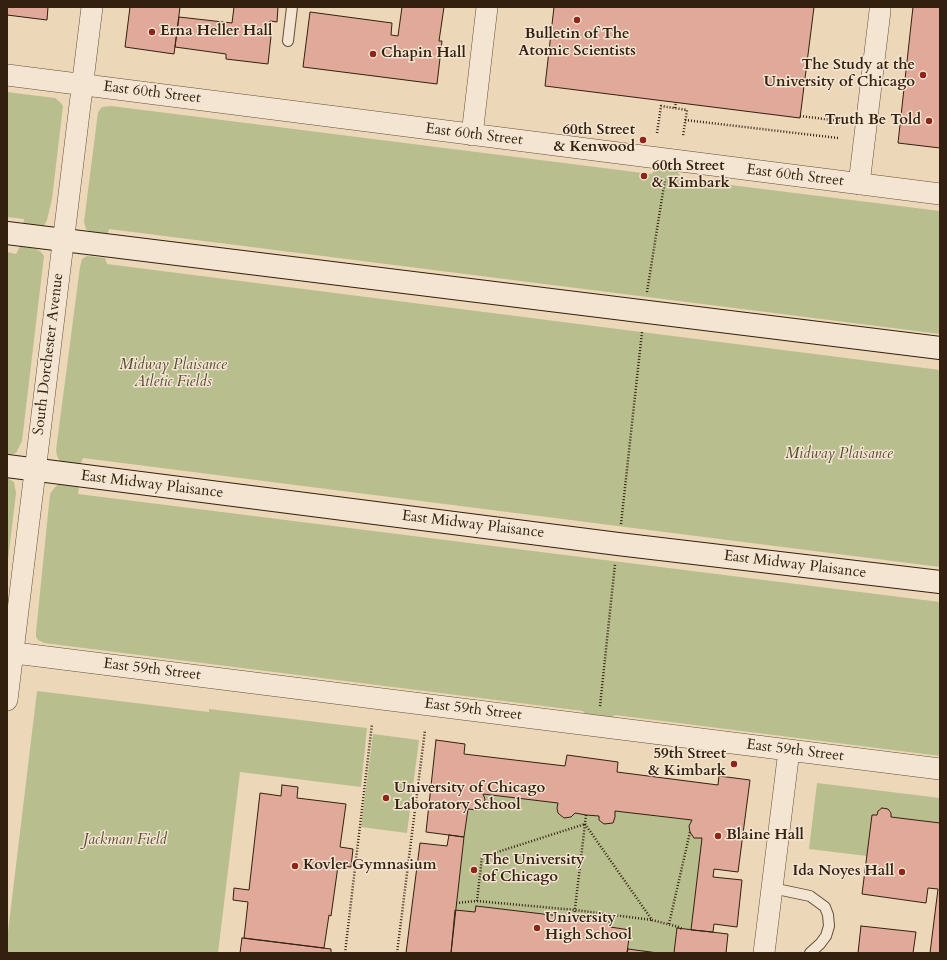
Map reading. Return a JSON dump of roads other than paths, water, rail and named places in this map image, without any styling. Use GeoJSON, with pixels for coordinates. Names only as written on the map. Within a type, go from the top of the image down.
{"type":"FeatureCollection","features":[{"type":"Feature","properties":{"kind":"street","name":"South Dorchester Avenue"},"geometry":{"type":"LineString","coordinates":[[7,700],[10,652],[35,470],[81,85],[92,7]]}},
{"type":"Feature","properties":{"kind":"street"},"geometry":{"type":"LineString","coordinates":[[472,135],[487,7]]}},
{"type":"Feature","properties":{"kind":"street"},"geometry":{"type":"LineString","coordinates":[[859,184],[880,7]]}},
{"type":"Feature","properties":{"kind":"street","name":"East 60th Street"},"geometry":{"type":"LineString","coordinates":[[7,75],[940,194]]}},
{"type":"Feature","properties":{"kind":"street"},"geometry":{"type":"LineString","coordinates":[[7,233],[940,348]]}},
{"type":"Feature","properties":{"kind":"street","name":"East Midway Plaisance"},"geometry":{"type":"LineString","coordinates":[[7,466],[618,544],[940,582]]}},
{"type":"Feature","properties":{"kind":"street","name":"East 59th Street"},"geometry":{"type":"LineString","coordinates":[[10,652],[940,769]]}},
{"type":"Feature","properties":{"kind":"street"},"geometry":{"type":"LineString","coordinates":[[764,953],[789,750]]}},
{"type":"Feature","properties":{"kind":"lane"},"geometry":{"type":"LineString","coordinates":[[288,42],[292,7]]}},
{"type":"Feature","properties":{"kind":"lane"},"geometry":{"type":"LineString","coordinates":[[772,888],[810,896],[825,907],[828,915],[829,926],[826,936],[810,953]]}},
{"type":"Feature","properties":{"kind":"place","name":"Bulletin of The Atomic Scientists"},"geometry":{"type":"Point","coordinates":[577,20]}},
{"type":"Feature","properties":{"kind":"place","name":"Erna Heller Hall"},"geometry":{"type":"Point","coordinates":[152,32]}},
{"type":"Feature","properties":{"kind":"place","name":"Chapin Hall"},"geometry":{"type":"Point","coordinates":[373,54]}},
{"type":"Feature","properties":{"kind":"place","name":"The Study at the University of Chicago"},"geometry":{"type":"Point","coordinates":[923,75]}},
{"type":"Feature","properties":{"kind":"place","name":"Truth Be Told"},"geometry":{"type":"Point","coordinates":[929,121]}},
{"type":"Feature","properties":{"kind":"place","name":"60th Street & Kenwood"},"geometry":{"type":"Point","coordinates":[643,140]}},
{"type":"Feature","properties":{"kind":"place","name":"60th Street & Kimbark"},"geometry":{"type":"Point","coordinates":[644,176]}},
{"type":"Feature","properties":{"kind":"place","name":"59th Street & Kimbark"},"geometry":{"type":"Point","coordinates":[734,764]}},
{"type":"Feature","properties":{"kind":"place","name":"University of Chicago Laboratory School"},"geometry":{"type":"Point","coordinates":[386,798]}},
{"type":"Feature","properties":{"kind":"place","name":"Blaine Hall"},"geometry":{"type":"Point","coordinates":[718,836]}},
{"type":"Feature","properties":{"kind":"place","name":"Kovler Gymnasium"},"geometry":{"type":"Point","coordinates":[295,866]}},
{"type":"Feature","properties":{"kind":"place","name":"The University of Chicago"},"geometry":{"type":"Point","coordinates":[474,870]}},
{"type":"Feature","properties":{"kind":"place","name":"Ida Noyes Hall"},"geometry":{"type":"Point","coordinates":[902,872]}},
{"type":"Feature","properties":{"kind":"place","name":"University High School"},"geometry":{"type":"Point","coordinates":[537,928]}},
{"type":"Feature","properties":{"kind":"park label","name":"Midway Plaisance Atletic Fields"},"geometry":{"type":"Point","coordinates":[173,374]}},
{"type":"Feature","properties":{"kind":"park label","name":"Midway Plaisance"},"geometry":{"type":"Point","coordinates":[839,455]}},
{"type":"Feature","properties":{"kind":"park label","name":"Jackman Field"},"geometry":{"type":"Point","coordinates":[125,841]}}]}
